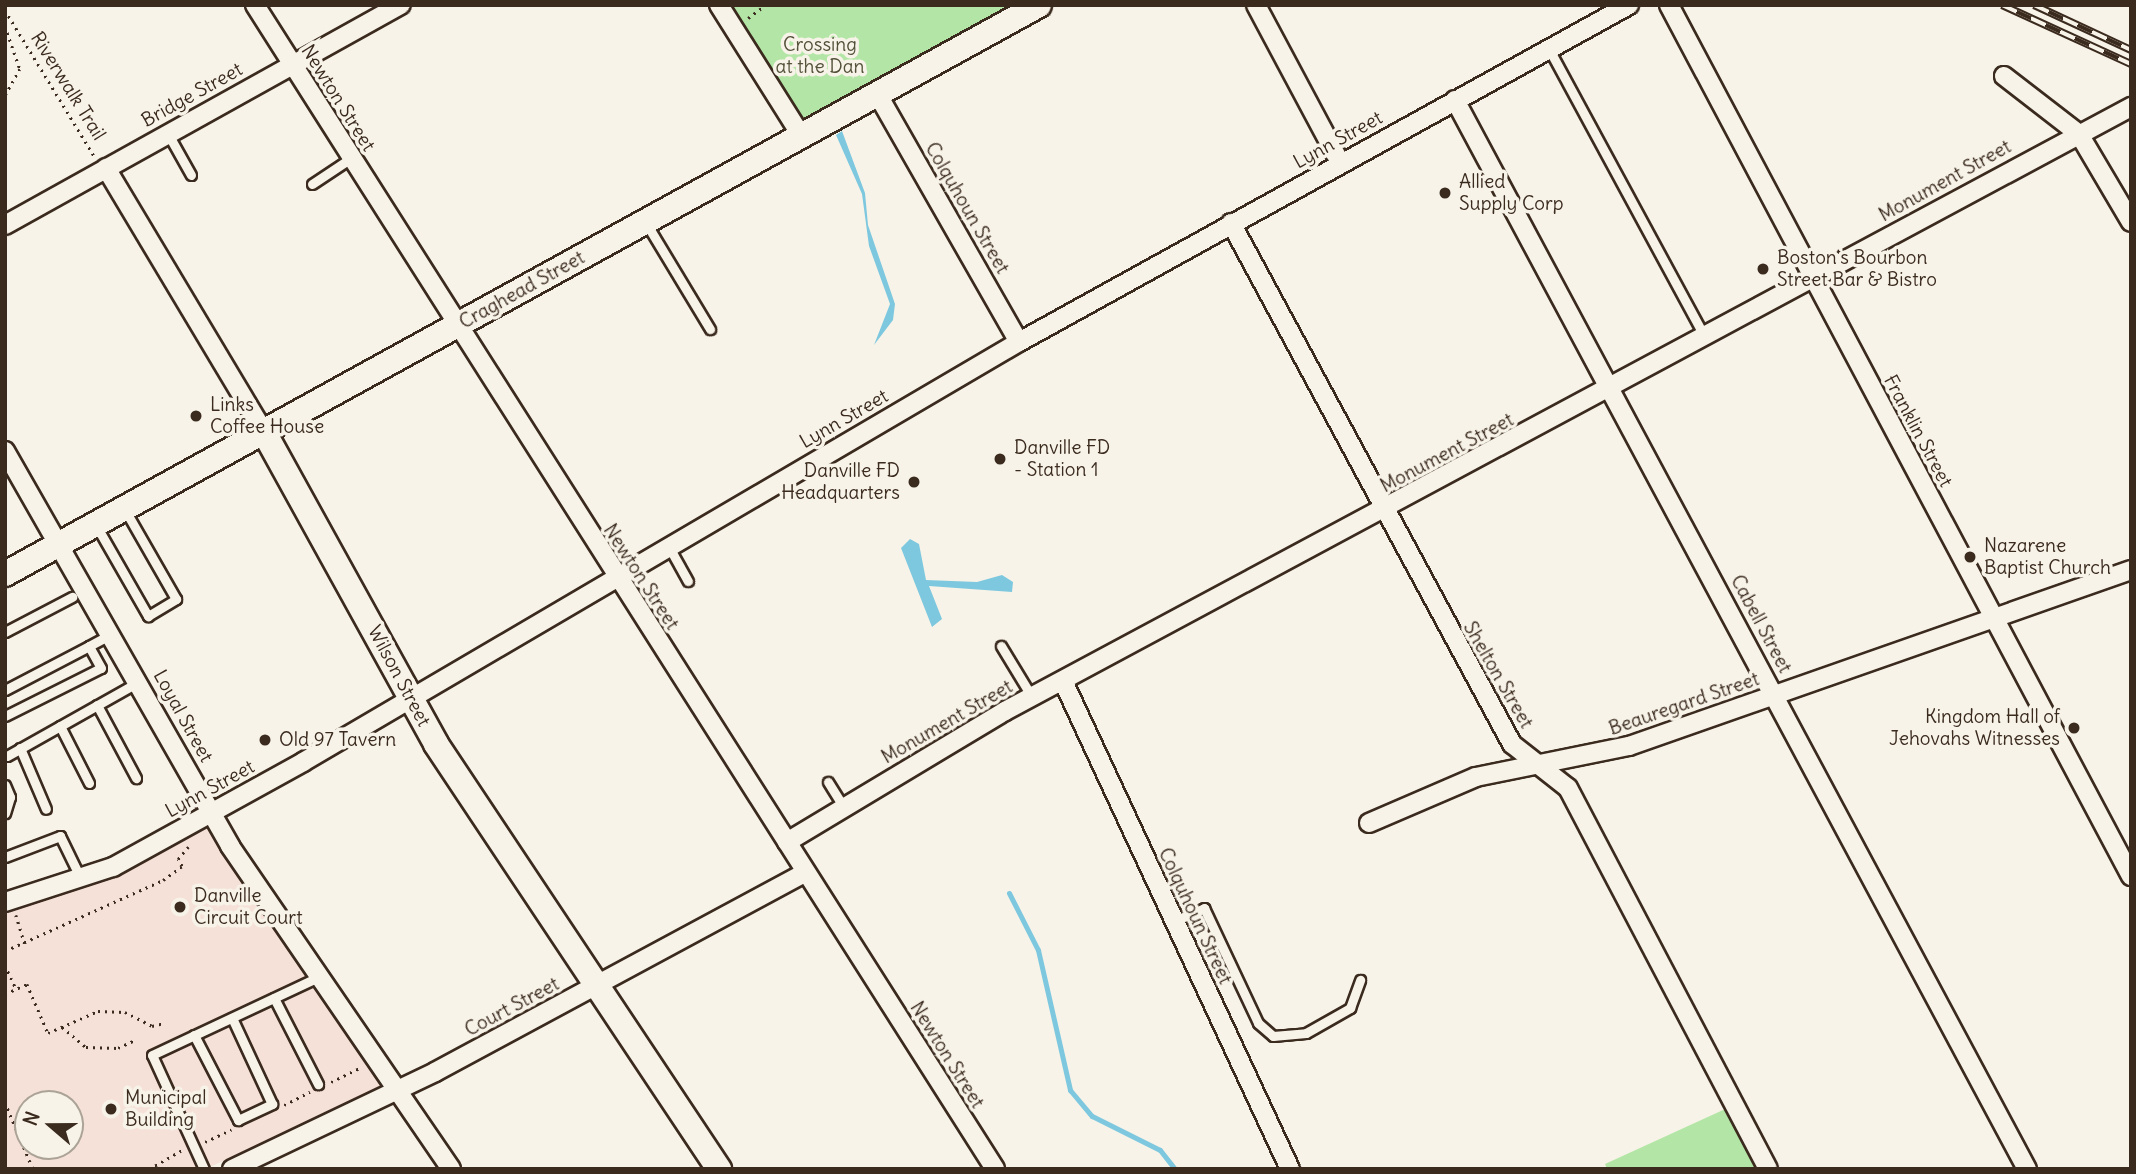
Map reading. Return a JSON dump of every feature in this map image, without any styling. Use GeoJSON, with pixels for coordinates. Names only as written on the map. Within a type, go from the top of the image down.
{"type":"FeatureCollection","features":[{"type":"Feature","properties":{"kind":"main road","name":"Craghead Street"},"geometry":{"type":"LineString","coordinates":[[5,574],[878,95],[1010,12],[1038,5]]}},
{"type":"Feature","properties":{"kind":"main road","name":"Wilson Street"},"geometry":{"type":"LineString","coordinates":[[264,432],[412,699],[719,1169]]}},
{"type":"Feature","properties":{"kind":"street","name":"Newton Street"},"geometry":{"type":"LineString","coordinates":[[255,5],[616,579],[995,1169]]}},
{"type":"Feature","properties":{"kind":"street","name":"Bridge Street"},"geometry":{"type":"LineString","coordinates":[[5,225],[292,63],[401,5]]}},
{"type":"Feature","properties":{"kind":"street"},"geometry":{"type":"LineString","coordinates":[[719,5],[802,137]]}},
{"type":"Feature","properties":{"kind":"street"},"geometry":{"type":"LineString","coordinates":[[1256,5],[1340,162]]}},
{"type":"Feature","properties":{"kind":"street","name":"Lynn Street"},"geometry":{"type":"LineString","coordinates":[[10,908],[82,880],[211,812],[412,699],[1019,342],[1340,162],[1629,5]]}},
{"type":"Feature","properties":{"kind":"street","name":"Franklin Street"},"geometry":{"type":"LineString","coordinates":[[1669,5],[2131,876]]}},
{"type":"Feature","properties":{"kind":"street"},"geometry":{"type":"LineString","coordinates":[[2004,76],[2079,134],[2131,222]]}},
{"type":"Feature","properties":{"kind":"street","name":"Colquhoun Street"},"geometry":{"type":"LineString","coordinates":[[878,95],[1019,342]]}},
{"type":"Feature","properties":{"kind":"street","name":"Cabell Street"},"geometry":{"type":"LineString","coordinates":[[1455,100],[2027,1169]]}},
{"type":"Feature","properties":{"kind":"street","name":"Monument Street"},"geometry":{"type":"LineString","coordinates":[[787,842],[1032,697],[1382,512],[2131,107]]}},
{"type":"Feature","properties":{"kind":"street","name":"Wilson Street"},"geometry":{"type":"LineString","coordinates":[[106,168],[264,432]]}},
{"type":"Feature","properties":{"kind":"street","name":"Shelton Street"},"geometry":{"type":"LineString","coordinates":[[1231,223],[1382,512],[1512,744],[1568,788],[1768,1169]]}},
{"type":"Feature","properties":{"kind":"street","name":"Loyal Street"},"geometry":{"type":"LineString","coordinates":[[5,451],[63,544],[211,812],[451,1169]]}},
{"type":"Feature","properties":{"kind":"street","name":"Beauregard Street"},"geometry":{"type":"LineString","coordinates":[[1369,823],[1476,777],[1538,767],[1629,746],[2131,570]]}},
{"type":"Feature","properties":{"kind":"street","name":"Colquhoun Street"},"geometry":{"type":"LineString","coordinates":[[1063,681],[1290,1169]]}},
{"type":"Feature","properties":{"kind":"street","name":"Court Street"},"geometry":{"type":"LineString","coordinates":[[232,1169],[399,1090],[806,873]]}},
{"type":"Feature","properties":{"kind":"lane"},"geometry":{"type":"LineString","coordinates":[[1549,49],[1705,337]]}},
{"type":"Feature","properties":{"kind":"lane"},"geometry":{"type":"LineString","coordinates":[[167,133],[191,175]]}},
{"type":"Feature","properties":{"kind":"lane"},"geometry":{"type":"LineString","coordinates":[[312,184],[351,158]]}},
{"type":"Feature","properties":{"kind":"lane"},"geometry":{"type":"LineString","coordinates":[[645,222],[710,329]]}},
{"type":"Feature","properties":{"kind":"lane"},"geometry":{"type":"LineString","coordinates":[[96,525],[148,615],[176,600],[125,509]]}},
{"type":"Feature","properties":{"kind":"lane"},"geometry":{"type":"LineString","coordinates":[[669,547],[688,581]]}},
{"type":"Feature","properties":{"kind":"lane"},"geometry":{"type":"LineString","coordinates":[[5,632],[72,597]]}},
{"type":"Feature","properties":{"kind":"lane"},"geometry":{"type":"LineString","coordinates":[[5,690],[113,633]]}},
{"type":"Feature","properties":{"kind":"lane"},"geometry":{"type":"LineString","coordinates":[[5,716],[102,668],[89,646]]}},
{"type":"Feature","properties":{"kind":"lane"},"geometry":{"type":"LineString","coordinates":[[1001,646],[1032,697]]}},
{"type":"Feature","properties":{"kind":"lane"},"geometry":{"type":"LineString","coordinates":[[7,756],[140,681]]}},
{"type":"Feature","properties":{"kind":"lane"},"geometry":{"type":"LineString","coordinates":[[97,705],[136,778]]}},
{"type":"Feature","properties":{"kind":"lane"},"geometry":{"type":"LineString","coordinates":[[60,726],[89,783]]}},
{"type":"Feature","properties":{"kind":"lane"},"geometry":{"type":"LineString","coordinates":[[20,748],[46,810]]}},
{"type":"Feature","properties":{"kind":"lane"},"geometry":{"type":"LineString","coordinates":[[828,782],[844,808]]}},
{"type":"Feature","properties":{"kind":"lane"},"geometry":{"type":"LineString","coordinates":[[5,785],[5,813]]}},
{"type":"Feature","properties":{"kind":"lane"},"geometry":{"type":"LineString","coordinates":[[5,857],[60,836],[82,880]]}},
{"type":"Feature","properties":{"kind":"lane"},"geometry":{"type":"LineString","coordinates":[[1174,920],[1204,908],[1258,1023],[1273,1036],[1306,1033],[1350,1008],[1360,980]]}},
{"type":"Feature","properties":{"kind":"lane"},"geometry":{"type":"LineString","coordinates":[[204,1169],[152,1055],[321,976]]}},
{"type":"Feature","properties":{"kind":"lane"},"geometry":{"type":"LineString","coordinates":[[274,998],[318,1084]]}},
{"type":"Feature","properties":{"kind":"lane"},"geometry":{"type":"LineString","coordinates":[[194,1035],[238,1120],[272,1104],[232,1018]]}},
{"type":"Feature","properties":{"kind":"path"},"geometry":{"type":"LineString","coordinates":[[748,18],[765,5]]}},
{"type":"Feature","properties":{"kind":"path","name":"Riverwalk Trail"},"geometry":{"type":"LineString","coordinates":[[5,10],[7,18],[80,138],[106,168]]}},
{"type":"Feature","properties":{"kind":"path","name":"Riverwalk Trail"},"geometry":{"type":"LineString","coordinates":[[5,26],[20,60],[5,96]]}},
{"type":"Feature","properties":{"kind":"path"},"geometry":{"type":"LineString","coordinates":[[5,951],[174,873],[182,866],[178,859],[189,850],[187,842],[172,850]]}},
{"type":"Feature","properties":{"kind":"path"},"geometry":{"type":"LineString","coordinates":[[10,908],[25,944]]}},
{"type":"Feature","properties":{"kind":"path"},"geometry":{"type":"LineString","coordinates":[[10,908],[22,912]]}},
{"type":"Feature","properties":{"kind":"path"},"geometry":{"type":"LineString","coordinates":[[5,916],[10,908]]}},
{"type":"Feature","properties":{"kind":"path"},"geometry":{"type":"LineString","coordinates":[[5,965],[16,989]]}},
{"type":"Feature","properties":{"kind":"path"},"geometry":{"type":"LineString","coordinates":[[5,994],[27,984],[48,1033],[98,1011],[125,1012],[152,1026],[164,1023]]}},
{"type":"Feature","properties":{"kind":"path"},"geometry":{"type":"LineString","coordinates":[[62,1027],[86,1047],[118,1048],[135,1040]]}},
{"type":"Feature","properties":{"kind":"path"},"geometry":{"type":"LineString","coordinates":[[365,1061],[368,1066]]}},
{"type":"Feature","properties":{"kind":"path"},"geometry":{"type":"LineString","coordinates":[[5,1102],[33,1169]]}},
{"type":"Feature","properties":{"kind":"shaded area"},"geometry":{"type":"Polygon","coordinates":[[[209,824],[385,1085],[206,1169],[5,1169],[5,912],[100,879],[209,824]]]}},
{"type":"Feature","properties":{"kind":"green space","name":"Crossing at the Dan"},"geometry":{"type":"Polygon","coordinates":[[[730,5],[1015,5],[803,121],[730,5]]]}},
{"type":"Feature","properties":{"kind":"green space"},"geometry":{"type":"Polygon","coordinates":[[[1734,1105],[1768,1169],[1607,1169],[1605,1164],[1734,1105]]]}},
{"type":"Feature","properties":{"kind":"water"},"geometry":{"type":"Polygon","coordinates":[[[842,131],[865,193],[868,225],[895,304],[893,320],[874,345],[890,304],[869,246],[862,194],[836,135],[842,131]]]}},
{"type":"Feature","properties":{"kind":"water"},"geometry":{"type":"Polygon","coordinates":[[[910,539],[919,544],[926,580],[977,582],[1002,575],[1013,582],[1012,592],[929,586],[942,619],[932,627],[901,548],[910,539]]]}},
{"type":"Feature","properties":{"kind":"waterway"},"geometry":{"type":"LineString","coordinates":[[1009,893],[1038,950],[1070,1090],[1092,1116],[1160,1150],[1175,1169]]}},
{"type":"Feature","properties":{"kind":"railway"},"geometry":{"type":"LineString","coordinates":[[2002,5],[2131,64]]}},
{"type":"Feature","properties":{"kind":"railway"},"geometry":{"type":"LineString","coordinates":[[2034,5],[2131,50]]}},
{"type":"Feature","properties":{"kind":"place","name":"Allied Supply Corp"},"geometry":{"type":"Point","coordinates":[1445,193]}},
{"type":"Feature","properties":{"kind":"place","name":"Boston's Bourbon Street Bar & Bistro"},"geometry":{"type":"Point","coordinates":[1763,269]}},
{"type":"Feature","properties":{"kind":"place","name":"Links Coffee House"},"geometry":{"type":"Point","coordinates":[196,416]}},
{"type":"Feature","properties":{"kind":"place","name":"Danville FD - Station 1"},"geometry":{"type":"Point","coordinates":[1000,459]}},
{"type":"Feature","properties":{"kind":"place","name":"Danville FD Headquarters"},"geometry":{"type":"Point","coordinates":[914,482]}},
{"type":"Feature","properties":{"kind":"place","name":"Nazarene Baptist Church"},"geometry":{"type":"Point","coordinates":[1970,557]}},
{"type":"Feature","properties":{"kind":"place","name":"Kingdom Hall of Jehovahs Witnesses"},"geometry":{"type":"Point","coordinates":[2074,728]}},
{"type":"Feature","properties":{"kind":"place","name":"Old 97 Tavern"},"geometry":{"type":"Point","coordinates":[265,740]}},
{"type":"Feature","properties":{"kind":"place","name":"Danville Circuit Court"},"geometry":{"type":"Point","coordinates":[180,907]}},
{"type":"Feature","properties":{"kind":"place","name":"Municipal Building"},"geometry":{"type":"Point","coordinates":[111,1109]}}]}
